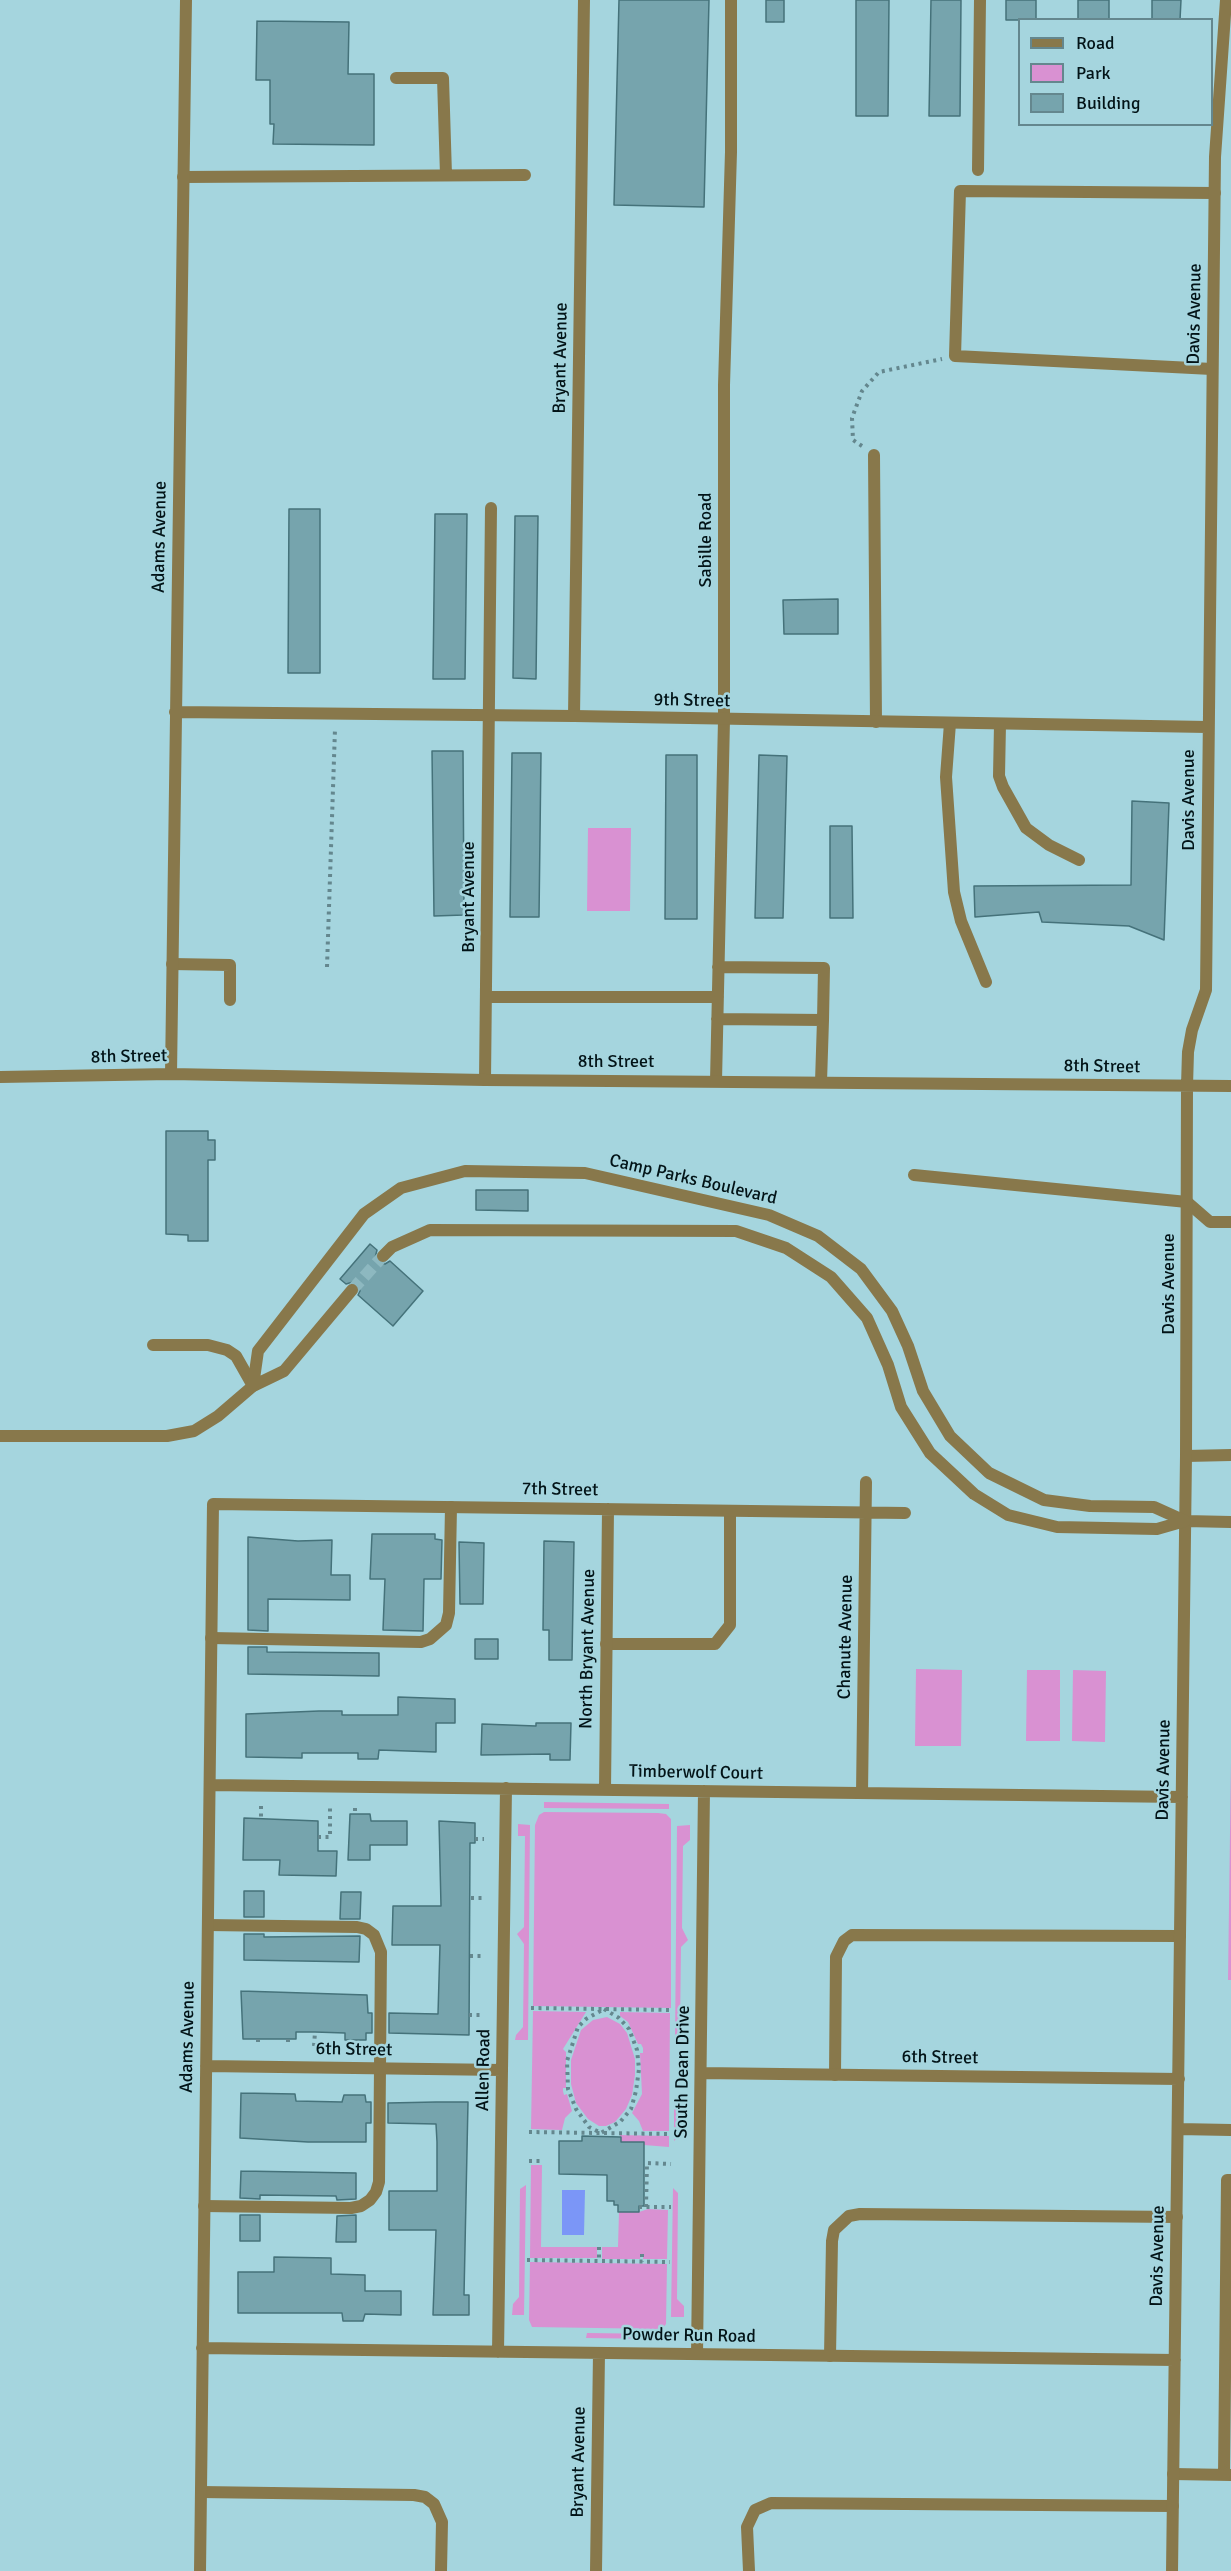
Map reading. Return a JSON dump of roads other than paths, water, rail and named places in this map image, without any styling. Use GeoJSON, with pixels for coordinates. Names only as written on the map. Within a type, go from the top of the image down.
{"type":"FeatureCollection","features":[{"type":"Feature","properties":{"kind":"street","name":"Adams Avenue"},"geometry":{"type":"LineString","coordinates":[[171,1074],[186,0]]}},
{"type":"Feature","properties":{"kind":"street","name":"Bryant Avenue"},"geometry":{"type":"LineString","coordinates":[[574,716],[584,0]]}},
{"type":"Feature","properties":{"kind":"street","name":"Sabille Road"},"geometry":{"type":"LineString","coordinates":[[716,1081],[724,720],[724,385],[731,152],[732,0]]}},
{"type":"Feature","properties":{"kind":"street"},"geometry":{"type":"LineString","coordinates":[[978,170],[980,0]]}},
{"type":"Feature","properties":{"kind":"street","name":"Davis Avenue"},"geometry":{"type":"LineString","coordinates":[[1172,2571],[1186,1456],[1187,1086],[1188,1052],[1192,1030],[1206,990],[1207,727],[1215,194],[1226,0]]}},
{"type":"Feature","properties":{"kind":"street"},"geometry":{"type":"LineString","coordinates":[[396,78],[443,78],[446,175]]}},
{"type":"Feature","properties":{"kind":"street"},"geometry":{"type":"LineString","coordinates":[[183,177],[525,175]]}},
{"type":"Feature","properties":{"kind":"street"},"geometry":{"type":"LineString","coordinates":[[1212,369],[955,356],[960,191],[1215,194]]}},
{"type":"Feature","properties":{"kind":"street"},"geometry":{"type":"LineString","coordinates":[[874,455],[876,722]]}},
{"type":"Feature","properties":{"kind":"street","name":"Bryant Avenue"},"geometry":{"type":"LineString","coordinates":[[485,1080],[491,508]]}},
{"type":"Feature","properties":{"kind":"street","name":"9th Street"},"geometry":{"type":"LineString","coordinates":[[175,712],[1207,727]]}},
{"type":"Feature","properties":{"kind":"street"},"geometry":{"type":"LineString","coordinates":[[950,723],[946,777],[954,892],[962,921],[986,982]]}},
{"type":"Feature","properties":{"kind":"street"},"geometry":{"type":"LineString","coordinates":[[1000,724],[999,776],[1026,828],[1049,845],[1079,860]]}},
{"type":"Feature","properties":{"kind":"street"},"geometry":{"type":"LineString","coordinates":[[172,964],[230,964],[230,1000]]}},
{"type":"Feature","properties":{"kind":"street"},"geometry":{"type":"LineString","coordinates":[[718,966],[824,968],[821,1082]]}},
{"type":"Feature","properties":{"kind":"street"},"geometry":{"type":"LineString","coordinates":[[486,997],[717,997]]}},
{"type":"Feature","properties":{"kind":"street"},"geometry":{"type":"LineString","coordinates":[[717,1019],[823,1020]]}},
{"type":"Feature","properties":{"kind":"street","name":"8th Street"},"geometry":{"type":"LineString","coordinates":[[0,1077],[171,1074],[485,1080],[1231,1086]]}},
{"type":"Feature","properties":{"kind":"street","name":"Camp Parks Boulevard"},"geometry":{"type":"LineString","coordinates":[[253,1386],[258,1351],[364,1214],[401,1188],[465,1171],[585,1173],[769,1215],[818,1236],[861,1269],[892,1311],[908,1346],[923,1391],[950,1436],[989,1473],[1044,1500],[1090,1506],[1154,1507],[1185,1521]]}},
{"type":"Feature","properties":{"kind":"street"},"geometry":{"type":"LineString","coordinates":[[914,1175],[1187,1202],[1210,1222],[1231,1222]]}},
{"type":"Feature","properties":{"kind":"street"},"geometry":{"type":"LineString","coordinates":[[383,1256],[392,1247],[430,1230],[736,1231],[786,1248],[831,1277],[867,1318],[888,1365],[902,1407],[930,1453],[974,1494],[1008,1515],[1057,1527],[1157,1529],[1185,1521],[1231,1522]]}},
{"type":"Feature","properties":{"kind":"street"},"geometry":{"type":"LineString","coordinates":[[0,1436],[167,1437],[194,1431],[218,1416],[253,1386],[284,1371],[352,1290]]}},
{"type":"Feature","properties":{"kind":"street"},"geometry":{"type":"LineString","coordinates":[[153,1345],[208,1345],[227,1350],[236,1356],[253,1386]]}},
{"type":"Feature","properties":{"kind":"street"},"geometry":{"type":"LineString","coordinates":[[1186,1456],[1231,1455]]}},
{"type":"Feature","properties":{"kind":"street","name":"Chanute Avenue"},"geometry":{"type":"LineString","coordinates":[[862,1793],[866,1482]]}},
{"type":"Feature","properties":{"kind":"street","name":"Adams Avenue"},"geometry":{"type":"LineString","coordinates":[[200,2571],[213,1504]]}},
{"type":"Feature","properties":{"kind":"street","name":"7th Street"},"geometry":{"type":"LineString","coordinates":[[213,1504],[905,1513]]}},
{"type":"Feature","properties":{"kind":"street"},"geometry":{"type":"LineString","coordinates":[[211,1638],[422,1642],[430,1639],[446,1625],[449,1613],[451,1507]]}},
{"type":"Feature","properties":{"kind":"street","name":"North Bryant Avenue"},"geometry":{"type":"LineString","coordinates":[[605,1790],[608,1509]]}},
{"type":"Feature","properties":{"kind":"street"},"geometry":{"type":"LineString","coordinates":[[606,1644],[715,1644],[730,1625],[730,1511]]}},
{"type":"Feature","properties":{"kind":"street","name":"Timberwolf Court"},"geometry":{"type":"LineString","coordinates":[[210,1785],[1182,1797]]}},
{"type":"Feature","properties":{"kind":"street","name":"Allen Road"},"geometry":{"type":"LineString","coordinates":[[498,2352],[506,1788]]}},
{"type":"Feature","properties":{"kind":"street","name":"South Dean Drive"},"geometry":{"type":"LineString","coordinates":[[697,2354],[704,1791]]}},
{"type":"Feature","properties":{"kind":"street"},"geometry":{"type":"LineString","coordinates":[[204,2206],[351,2208],[361,2206],[370,2200],[376,2192],[379,2181],[381,1952],[374,1935],[366,1929],[357,1927],[208,1925]]}},
{"type":"Feature","properties":{"kind":"street"},"geometry":{"type":"LineString","coordinates":[[835,2075],[836,1957],[844,1941],[852,1935],[1180,1936]]}},
{"type":"Feature","properties":{"kind":"street","name":"6th Street"},"geometry":{"type":"LineString","coordinates":[[206,2066],[502,2070]]}},
{"type":"Feature","properties":{"kind":"street","name":"6th Street"},"geometry":{"type":"LineString","coordinates":[[701,2073],[1179,2079]]}},
{"type":"Feature","properties":{"kind":"street"},"geometry":{"type":"LineString","coordinates":[[1178,2129],[1231,2130]]}},
{"type":"Feature","properties":{"kind":"street"},"geometry":{"type":"LineString","coordinates":[[1173,2474],[1228,2475],[1227,2180],[1231,2180]]}},
{"type":"Feature","properties":{"kind":"street"},"geometry":{"type":"LineString","coordinates":[[830,2356],[832,2241],[834,2230],[849,2217],[860,2214],[1177,2217]]}},
{"type":"Feature","properties":{"kind":"street","name":"Powder Run Road"},"geometry":{"type":"LineString","coordinates":[[202,2348],[1175,2360]]}},
{"type":"Feature","properties":{"kind":"street","name":"Bryant Avenue"},"geometry":{"type":"LineString","coordinates":[[596,2571],[598,2353]]}},
{"type":"Feature","properties":{"kind":"street"},"geometry":{"type":"LineString","coordinates":[[201,2492],[425,2497],[434,2504],[442,2522],[441,2571]]}},
{"type":"Feature","properties":{"kind":"street"},"geometry":{"type":"LineString","coordinates":[[749,2571],[747,2527],[755,2510],[771,2503],[1173,2506]]}},
{"type":"Feature","properties":{"kind":"water"},"geometry":{"type":"Polygon","coordinates":[[[562,2190],[585,2190],[584,2235],[562,2235],[562,2190]]]}},
{"type":"Feature","properties":{"kind":"tunnel"},"geometry":{"type":"LineString","coordinates":[[352,1290],[383,1256]]}}]}
